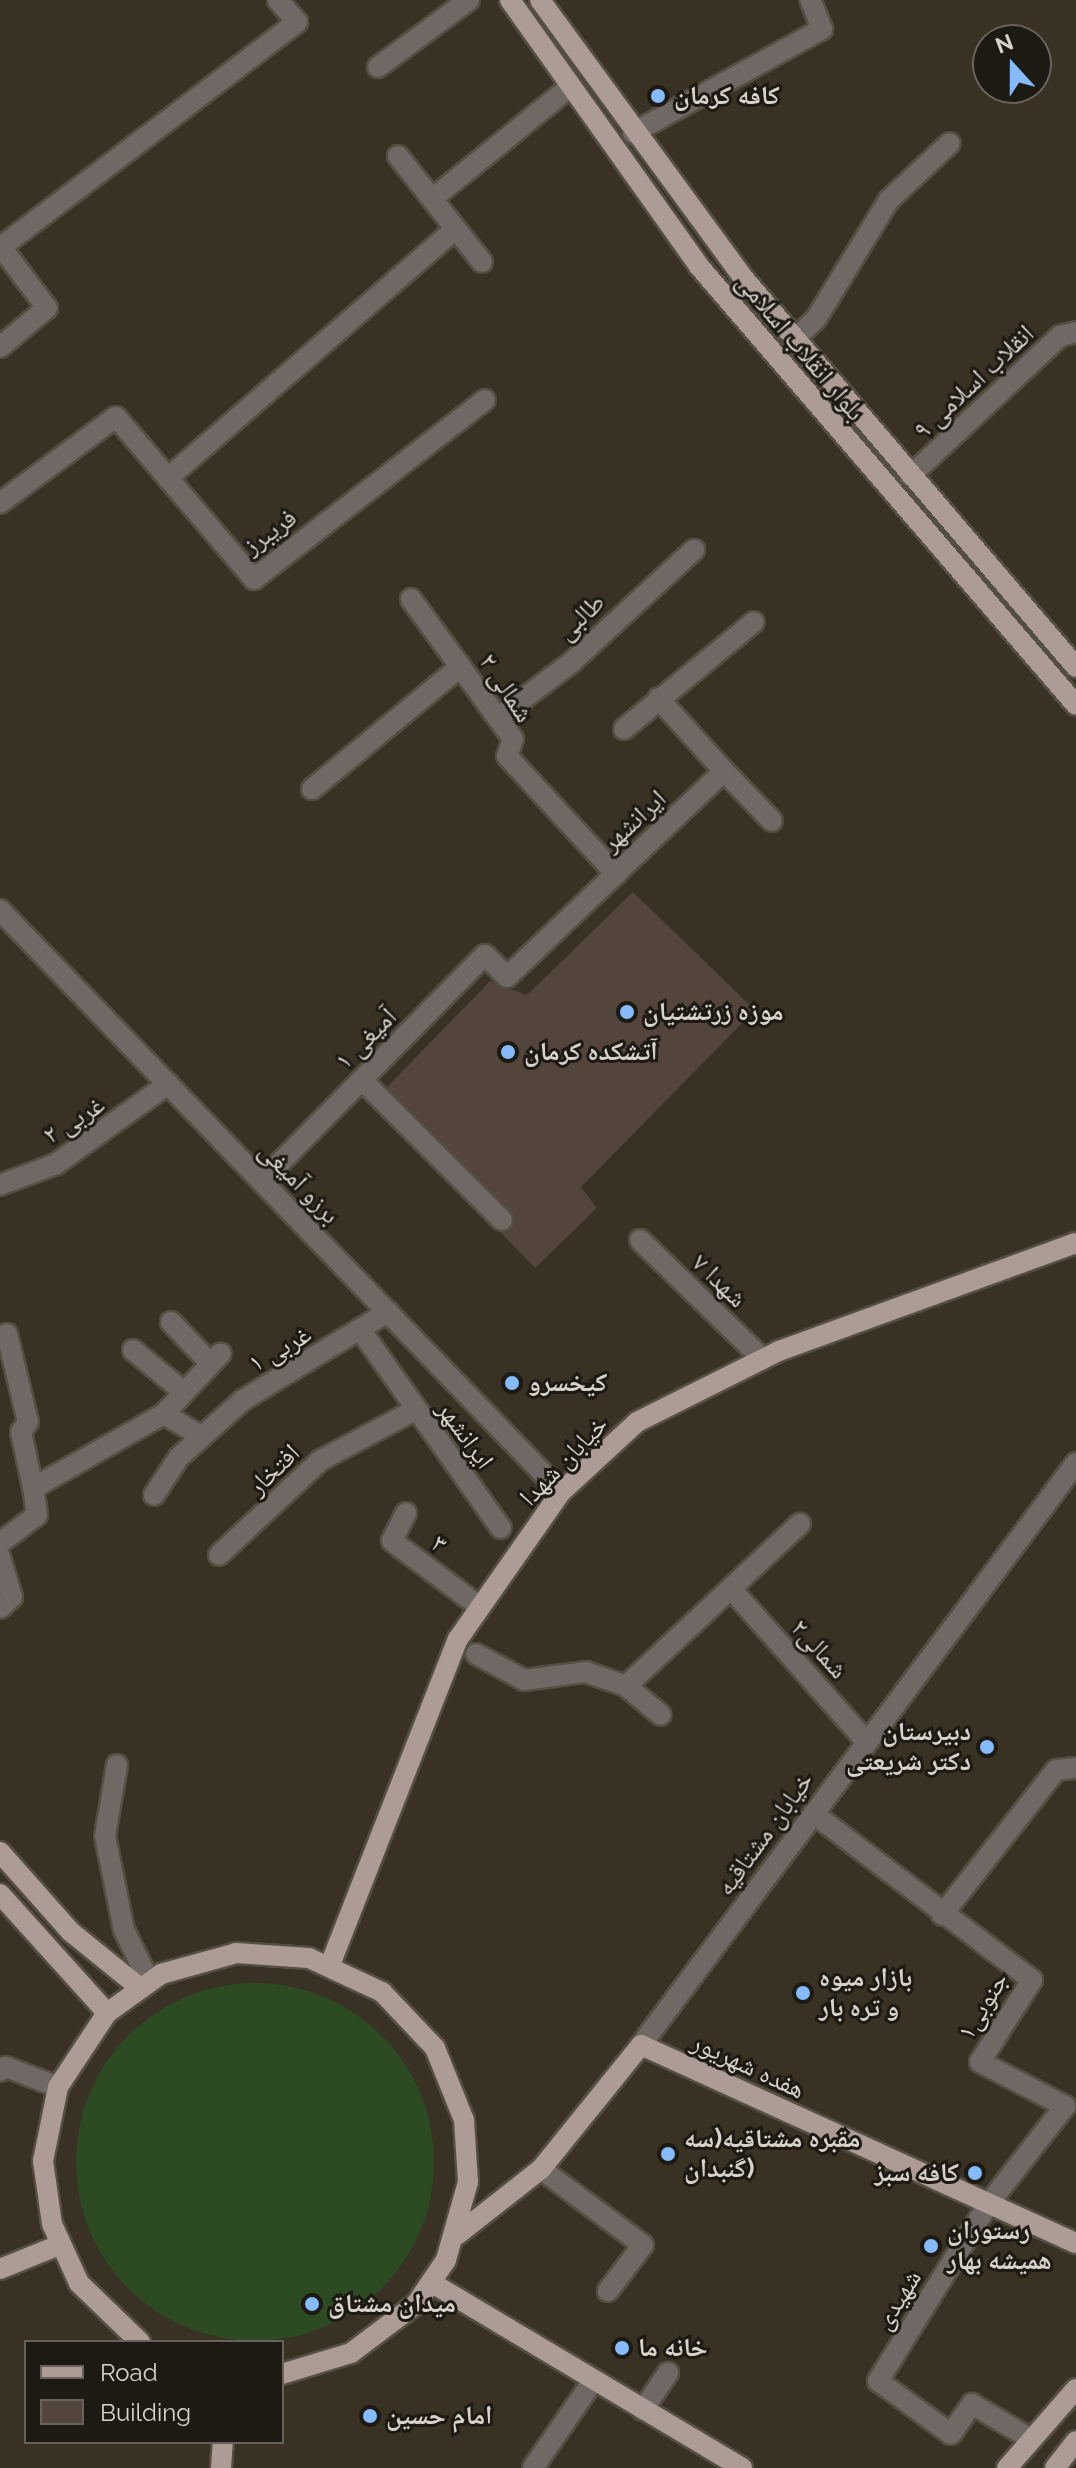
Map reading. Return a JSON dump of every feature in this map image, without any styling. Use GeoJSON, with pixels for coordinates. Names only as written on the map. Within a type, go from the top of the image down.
{"type":"FeatureCollection","features":[{"type":"Feature","properties":{"kind":"main road","name":"بلوار انقلاب اسلامی"},"geometry":{"type":"LineString","coordinates":[[510,0],[570,87],[746,323],[1076,705]]}},
{"type":"Feature","properties":{"kind":"main road","name":"بلوار انقلاب اسلامی"},"geometry":{"type":"LineString","coordinates":[[540,0],[633,133],[794,340],[1076,667]]}},
{"type":"Feature","properties":{"kind":"main road","name":"خیابان شهدا"},"geometry":{"type":"LineString","coordinates":[[330,1965],[458,1639],[561,1492],[637,1422],[763,1359],[1076,1243]]}},
{"type":"Feature","properties":{"kind":"main road"},"geometry":{"type":"LineString","coordinates":[[0,1852],[71,1932],[144,1984]]}},
{"type":"Feature","properties":{"kind":"main road"},"geometry":{"type":"LineString","coordinates":[[0,1894],[107,2013]]}},
{"type":"Feature","properties":{"kind":"main road"},"geometry":{"type":"LineString","coordinates":[[138,2340],[92,2301],[59,2245],[43,2161],[58,2087],[107,2013],[144,1984],[236,1953],[288,1954],[330,1965],[402,2008],[448,2071],[468,2146],[457,2235],[432,2283],[375,2340],[326,2364],[284,2374]]}},
{"type":"Feature","properties":{"kind":"main road"},"geometry":{"type":"LineString","coordinates":[[457,2235],[541,2169],[641,2045]]}},
{"type":"Feature","properties":{"kind":"main road","name":"هفده شهریور"},"geometry":{"type":"LineString","coordinates":[[641,2045],[987,2206],[1076,2243]]}},
{"type":"Feature","properties":{"kind":"main road"},"geometry":{"type":"LineString","coordinates":[[0,2269],[59,2245]]}},
{"type":"Feature","properties":{"kind":"main road"},"geometry":{"type":"LineString","coordinates":[[432,2283],[742,2468]]}},
{"type":"Feature","properties":{"kind":"main road"},"geometry":{"type":"LineString","coordinates":[[1007,2468],[1076,2389]]}},
{"type":"Feature","properties":{"kind":"main road"},"geometry":{"type":"LineString","coordinates":[[1055,2468],[1076,2441]]}},
{"type":"Feature","properties":{"kind":"main road"},"geometry":{"type":"LineString","coordinates":[[221,2468],[223,2444]]}},
{"type":"Feature","properties":{"kind":"street"},"geometry":{"type":"LineString","coordinates":[[0,347],[47,308],[1,247],[297,22],[278,0]]}},
{"type":"Feature","properties":{"kind":"street"},"geometry":{"type":"LineString","coordinates":[[378,67],[469,0]]}},
{"type":"Feature","properties":{"kind":"street"},"geometry":{"type":"LineString","coordinates":[[633,133],[822,29],[810,0]]}},
{"type":"Feature","properties":{"kind":"street"},"geometry":{"type":"LineString","coordinates":[[432,199],[570,87]]}},
{"type":"Feature","properties":{"kind":"street"},"geometry":{"type":"LineString","coordinates":[[794,340],[816,319],[889,200],[950,143]]}},
{"type":"Feature","properties":{"kind":"street"},"geometry":{"type":"LineString","coordinates":[[398,156],[482,262]]}},
{"type":"Feature","properties":{"kind":"street"},"geometry":{"type":"LineString","coordinates":[[168,478],[455,229]]}},
{"type":"Feature","properties":{"kind":"street"},"geometry":{"type":"LineString","coordinates":[[1068,334],[1076,353]]}},
{"type":"Feature","properties":{"kind":"street","name":"انقلاب اسلامی ۹"},"geometry":{"type":"LineString","coordinates":[[910,476],[1068,334]]}},
{"type":"Feature","properties":{"kind":"street","name":"فریبرز"},"geometry":{"type":"LineString","coordinates":[[0,503],[116,417],[254,579],[485,400]]}},
{"type":"Feature","properties":{"kind":"street","name":"طالبی"},"geometry":{"type":"LineString","coordinates":[[499,717],[572,662],[694,550]]}},
{"type":"Feature","properties":{"kind":"street","name":"۲ شمالی"},"geometry":{"type":"LineString","coordinates":[[411,599],[513,739],[507,756],[616,874]]}},
{"type":"Feature","properties":{"kind":"street"},"geometry":{"type":"LineString","coordinates":[[624,729],[754,622]]}},
{"type":"Feature","properties":{"kind":"street"},"geometry":{"type":"LineString","coordinates":[[312,789],[461,666]]}},
{"type":"Feature","properties":{"kind":"street"},"geometry":{"type":"LineString","coordinates":[[658,698],[772,821]]}},
{"type":"Feature","properties":{"kind":"street","name":"ایرانشهر"},"geometry":{"type":"LineString","coordinates":[[507,977],[724,771]]}},
{"type":"Feature","properties":{"kind":"street","name":"برزو آمیغی"},"geometry":{"type":"LineString","coordinates":[[0,910],[561,1492]]}},
{"type":"Feature","properties":{"kind":"street","name":"آمیغی ۱"},"geometry":{"type":"LineString","coordinates":[[262,1181],[485,955],[507,977]]}},
{"type":"Feature","properties":{"kind":"street"},"geometry":{"type":"LineString","coordinates":[[362,1080],[502,1220]]}},
{"type":"Feature","properties":{"kind":"street","name":"۲ غربی"},"geometry":{"type":"LineString","coordinates":[[0,1185],[56,1164],[168,1084]]}},
{"type":"Feature","properties":{"kind":"street","name":"شهدا ۷"},"geometry":{"type":"LineString","coordinates":[[640,1240],[763,1359]]}},
{"type":"Feature","properties":{"kind":"street","name":"۱ غربی"},"geometry":{"type":"LineString","coordinates":[[154,1495],[202,1437],[243,1400],[362,1332],[388,1312]]}},
{"type":"Feature","properties":{"kind":"street"},"geometry":{"type":"LineString","coordinates":[[33,1488],[164,1414],[216,1359],[171,1322]]}},
{"type":"Feature","properties":{"kind":"street","name":"ایرانشهر"},"geometry":{"type":"LineString","coordinates":[[362,1332],[501,1528]]}},
{"type":"Feature","properties":{"kind":"street"},"geometry":{"type":"LineString","coordinates":[[0,1543],[37,1515],[21,1432],[28,1422],[7,1334]]}},
{"type":"Feature","properties":{"kind":"street"},"geometry":{"type":"LineString","coordinates":[[133,1350],[184,1392]]}},
{"type":"Feature","properties":{"kind":"street","name":"افتخار"},"geometry":{"type":"LineString","coordinates":[[219,1555],[321,1460],[415,1410]]}},
{"type":"Feature","properties":{"kind":"street"},"geometry":{"type":"LineString","coordinates":[[164,1414],[202,1437]]}},
{"type":"Feature","properties":{"kind":"street","name":"خیابان مشتاقیه"},"geometry":{"type":"LineString","coordinates":[[641,2045],[814,1814],[865,1740],[1076,1463]]}},
{"type":"Feature","properties":{"kind":"street","name":"۳"},"geometry":{"type":"LineString","coordinates":[[406,1513],[392,1541],[480,1607]]}},
{"type":"Feature","properties":{"kind":"street"},"geometry":{"type":"LineString","coordinates":[[626,1686],[734,1592],[800,1524]]}},
{"type":"Feature","properties":{"kind":"street"},"geometry":{"type":"LineString","coordinates":[[0,1557],[6,1603]]}},
{"type":"Feature","properties":{"kind":"street","name":"شمالی۲"},"geometry":{"type":"LineString","coordinates":[[734,1592],[865,1740]]}},
{"type":"Feature","properties":{"kind":"street"},"geometry":{"type":"LineString","coordinates":[[476,1654],[524,1680],[586,1672],[626,1686],[661,1715]]}},
{"type":"Feature","properties":{"kind":"street"},"geometry":{"type":"LineString","coordinates":[[117,1765],[105,1836],[124,1930],[144,1984]]}},
{"type":"Feature","properties":{"kind":"street"},"geometry":{"type":"LineString","coordinates":[[942,1915],[1056,1770],[1076,1768]]}},
{"type":"Feature","properties":{"kind":"street","name":"جنوبی۱"},"geometry":{"type":"LineString","coordinates":[[814,1814],[942,1915],[1032,1980],[980,2062],[1070,2109],[987,2206]]}},
{"type":"Feature","properties":{"kind":"street"},"geometry":{"type":"LineString","coordinates":[[0,2071],[6,2067],[58,2087]]}},
{"type":"Feature","properties":{"kind":"street"},"geometry":{"type":"LineString","coordinates":[[541,2169],[643,2245],[608,2291]]}},
{"type":"Feature","properties":{"kind":"street","name":"شهیدی"},"geometry":{"type":"LineString","coordinates":[[987,2206],[878,2381],[951,2434],[972,2404],[1031,2439]]}},
{"type":"Feature","properties":{"kind":"street"},"geometry":{"type":"LineString","coordinates":[[643,2410],[668,2373]]}},
{"type":"Feature","properties":{"kind":"street"},"geometry":{"type":"LineString","coordinates":[[533,2468],[593,2381]]}},
{"type":"Feature","properties":{"kind":"green space"},"geometry":{"type":"Polygon","coordinates":[[[237,1984],[273,1984],[307,1991],[339,2004],[368,2024],[393,2049],[413,2078],[426,2110],[433,2144],[433,2180],[426,2214],[413,2246],[393,2275],[368,2300],[339,2320],[307,2333],[273,2340],[237,2340],[203,2333],[171,2320],[142,2300],[117,2275],[97,2246],[84,2214],[77,2180],[77,2144],[84,2110],[97,2078],[117,2049],[142,2024],[171,2004],[203,1991],[237,1984]]]}},
{"type":"Feature","properties":{"kind":"building"},"geometry":{"type":"Polygon","coordinates":[[[633,892],[755,1010],[581,1187],[597,1208],[535,1268],[501,1233],[514,1224],[511,1211],[387,1087],[490,981],[527,995],[633,892]]]}},
{"type":"Feature","properties":{"kind":"place","name":"کافه کرمان"},"geometry":{"type":"Point","coordinates":[658,96]}},
{"type":"Feature","properties":{"kind":"place","name":"موزه زرتشتیان"},"geometry":{"type":"Point","coordinates":[627,1012]}},
{"type":"Feature","properties":{"kind":"place","name":"آتشکده کرمان"},"geometry":{"type":"Point","coordinates":[508,1052]}},
{"type":"Feature","properties":{"kind":"place","name":"کیخسرو"},"geometry":{"type":"Point","coordinates":[512,1383]}},
{"type":"Feature","properties":{"kind":"place","name":"دبیرستان دکتر شریعتی"},"geometry":{"type":"Point","coordinates":[987,1747]}},
{"type":"Feature","properties":{"kind":"place","name":"بازار میوه و تره بار"},"geometry":{"type":"Point","coordinates":[803,1993]}},
{"type":"Feature","properties":{"kind":"place","name":"مقبره مشتاقیه(سه گنبدان)"},"geometry":{"type":"Point","coordinates":[668,2154]}},
{"type":"Feature","properties":{"kind":"place","name":"کافه سبز"},"geometry":{"type":"Point","coordinates":[975,2173]}},
{"type":"Feature","properties":{"kind":"place","name":"رستوران همیشه بهار"},"geometry":{"type":"Point","coordinates":[931,2246]}},
{"type":"Feature","properties":{"kind":"place","name":"ميدان مشتاق"},"geometry":{"type":"Point","coordinates":[312,2304]}},
{"type":"Feature","properties":{"kind":"place","name":"خانه ما"},"geometry":{"type":"Point","coordinates":[622,2348]}},
{"type":"Feature","properties":{"kind":"place","name":"امام حسین"},"geometry":{"type":"Point","coordinates":[370,2416]}}]}
